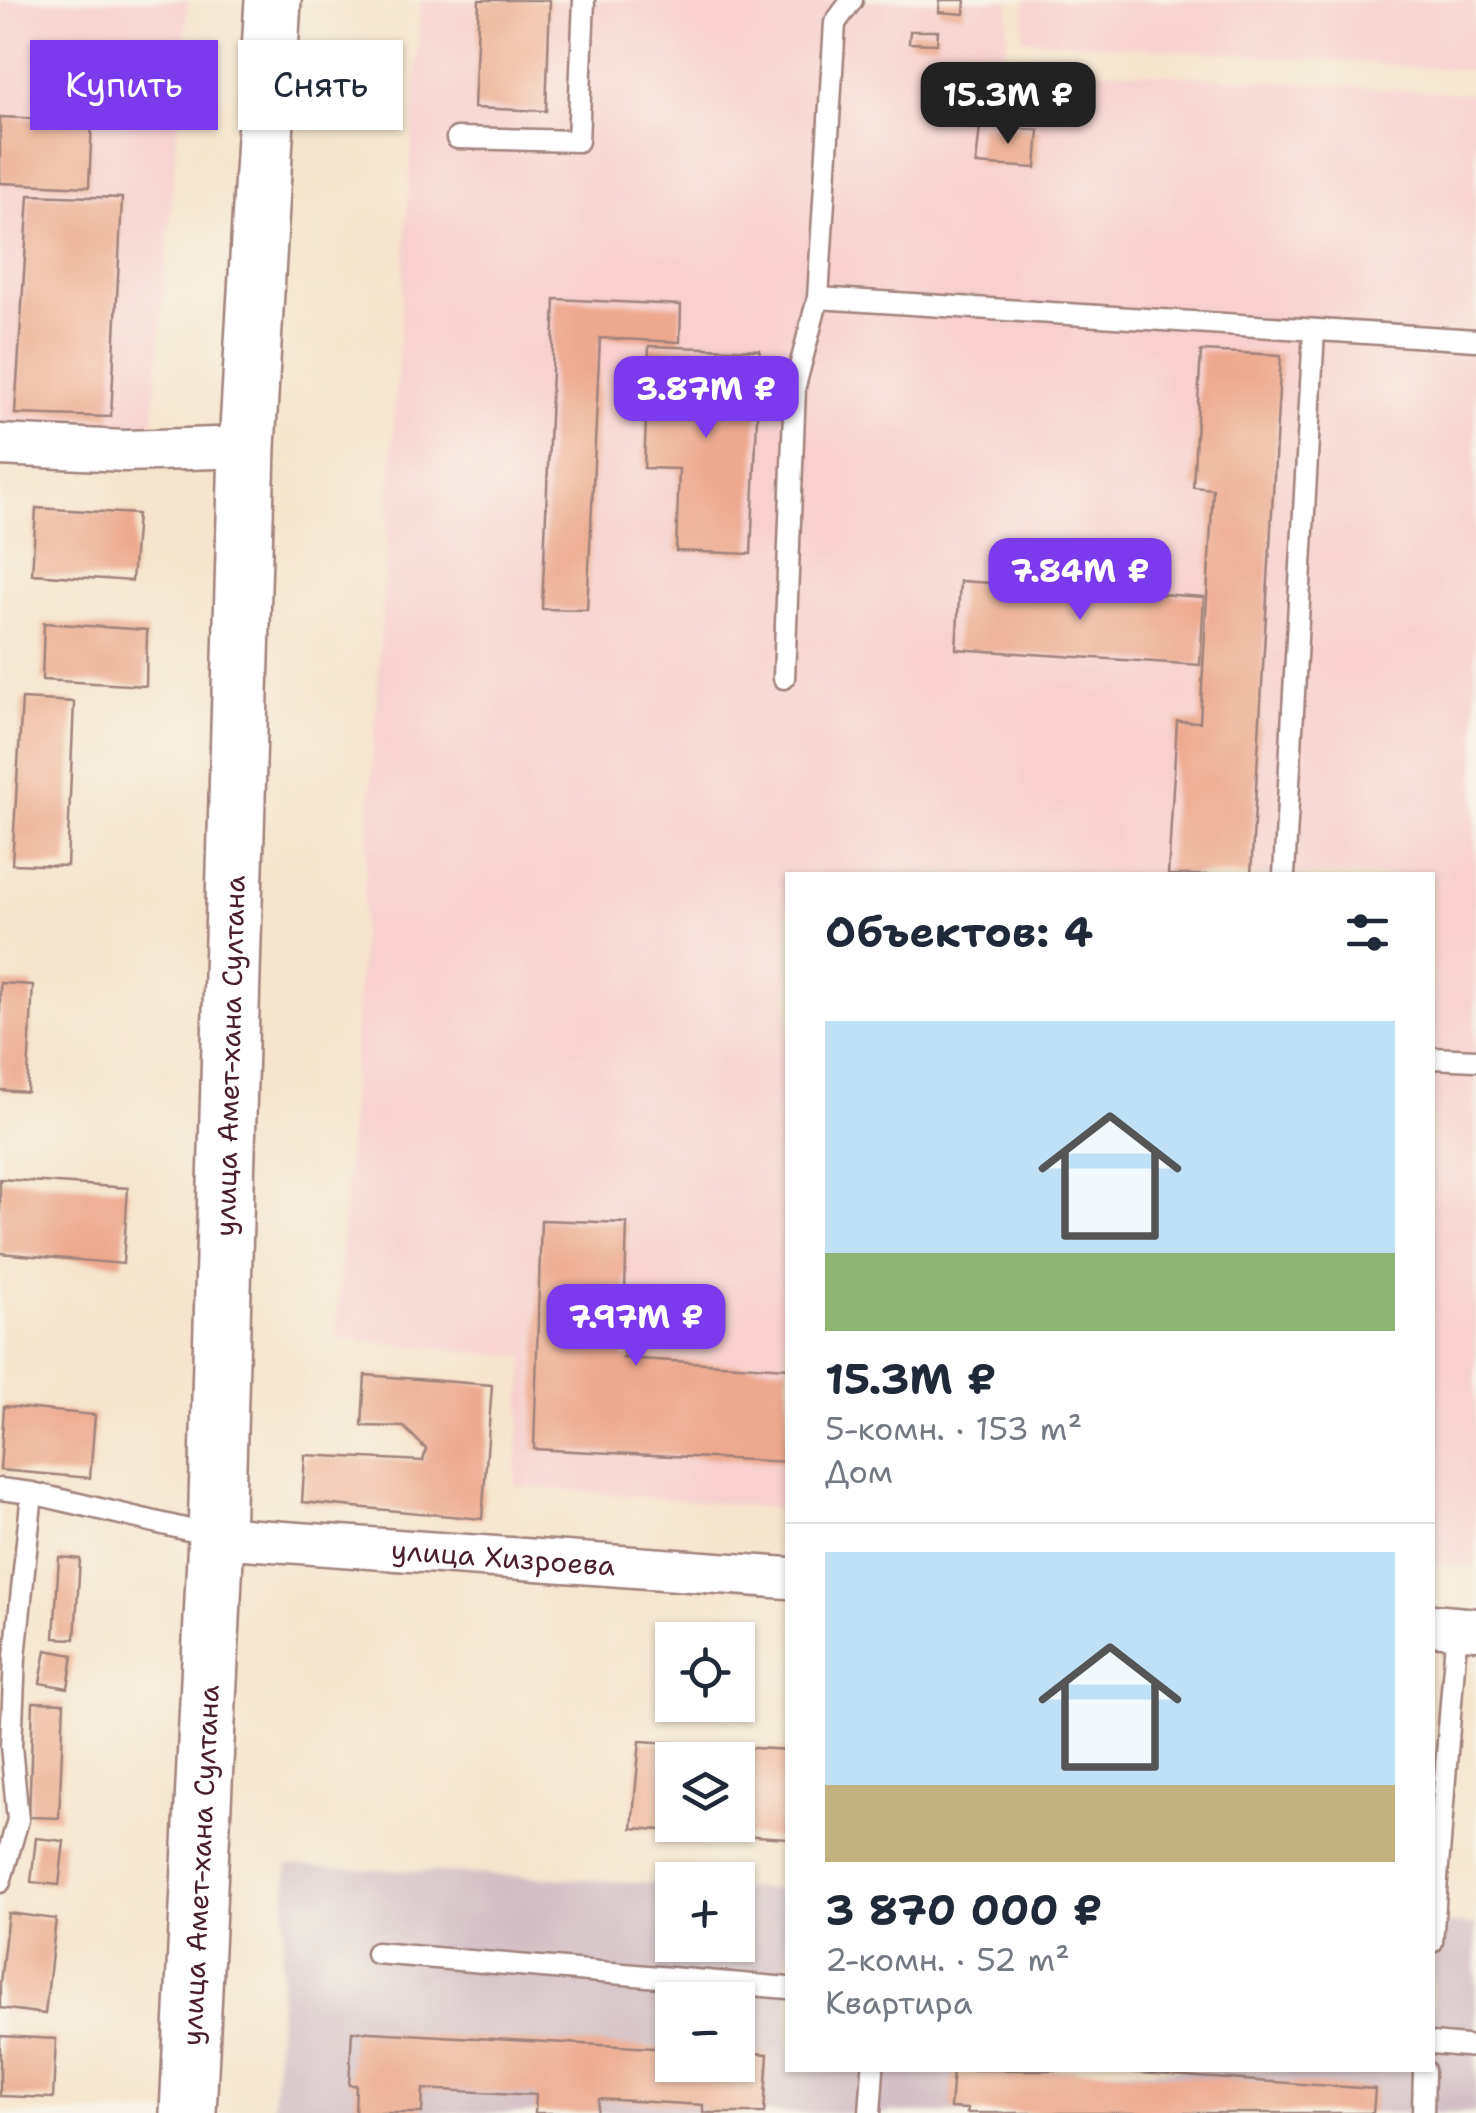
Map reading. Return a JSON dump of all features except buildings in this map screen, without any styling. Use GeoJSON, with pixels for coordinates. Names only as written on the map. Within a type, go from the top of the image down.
{"type":"FeatureCollection","features":[{"type":"Feature","properties":{"kind":"main road","name":"улица Амет-хана Султана"},"geometry":{"type":"LineString","coordinates":[[188,2113],[216,1537],[247,447],[273,0]]}},
{"type":"Feature","properties":{"kind":"street"},"geometry":{"type":"LineString","coordinates":[[0,445],[125,451],[247,447]]}},
{"type":"Feature","properties":{"kind":"street","name":"улица Хизроева"},"geometry":{"type":"LineString","coordinates":[[216,1537],[785,1578]]}},
{"type":"Feature","properties":{"kind":"lane"},"geometry":{"type":"LineString","coordinates":[[457,138],[578,141],[584,0]]}},
{"type":"Feature","properties":{"kind":"lane"},"geometry":{"type":"LineString","coordinates":[[784,678],[795,386],[818,298],[835,23],[852,0]]}},
{"type":"Feature","properties":{"kind":"lane"},"geometry":{"type":"LineString","coordinates":[[818,298],[1476,340]]}},
{"type":"Feature","properties":{"kind":"lane"},"geometry":{"type":"LineString","coordinates":[[1284,872],[1314,330]]}},
{"type":"Feature","properties":{"kind":"lane"},"geometry":{"type":"LineString","coordinates":[[1435,1058],[1476,1060]]}},
{"type":"Feature","properties":{"kind":"lane"},"geometry":{"type":"LineString","coordinates":[[0,1489],[32,1492],[216,1537]]}},
{"type":"Feature","properties":{"kind":"lane"},"geometry":{"type":"LineString","coordinates":[[0,1882],[3,1860],[18,1820],[5,1746],[7,1657],[32,1492]]}},
{"type":"Feature","properties":{"kind":"lane"},"geometry":{"type":"LineString","coordinates":[[1435,1901],[1455,1627]]}},
{"type":"Feature","properties":{"kind":"lane"},"geometry":{"type":"LineString","coordinates":[[376,1953],[785,1988]]}},
{"type":"Feature","properties":{"kind":"lane"},"geometry":{"type":"LineString","coordinates":[[1435,2043],[1476,2047]]}},
{"type":"Feature","properties":{"kind":"lane"},"geometry":{"type":"LineString","coordinates":[[870,2113],[873,2072]]}},
{"type":"Feature","properties":{"kind":"lane"},"geometry":{"type":"LineString","coordinates":[[1423,2113],[1424,2072]]}},
{"type":"Feature","properties":{"kind":"shaded area"},"geometry":{"type":"Polygon","coordinates":[[[0,0],[188,0],[185,40],[30,40],[30,130],[177,130],[152,435],[0,427],[0,0]]]}},
{"type":"Feature","properties":{"kind":"shaded area"},"geometry":{"type":"Polygon","coordinates":[[[421,0],[1009,0],[1005,64],[1476,94],[1476,1567],[1435,1564],[1435,872],[785,872],[785,1509],[515,1486],[525,1357],[336,1338],[421,0]]]}},
{"type":"Feature","properties":{"kind":"shaded area"},"geometry":{"type":"Polygon","coordinates":[[[1026,0],[1476,0],[1476,71],[1023,39],[1026,0]]]}},
{"type":"Feature","properties":{"kind":"shaded area"},"geometry":{"type":"Polygon","coordinates":[[[288,1865],[655,1883],[655,1962],[755,1962],[755,1889],[785,1890],[785,2072],[1435,2072],[1435,1923],[1476,1925],[1476,2113],[273,2113],[288,1865]]]}}]}
